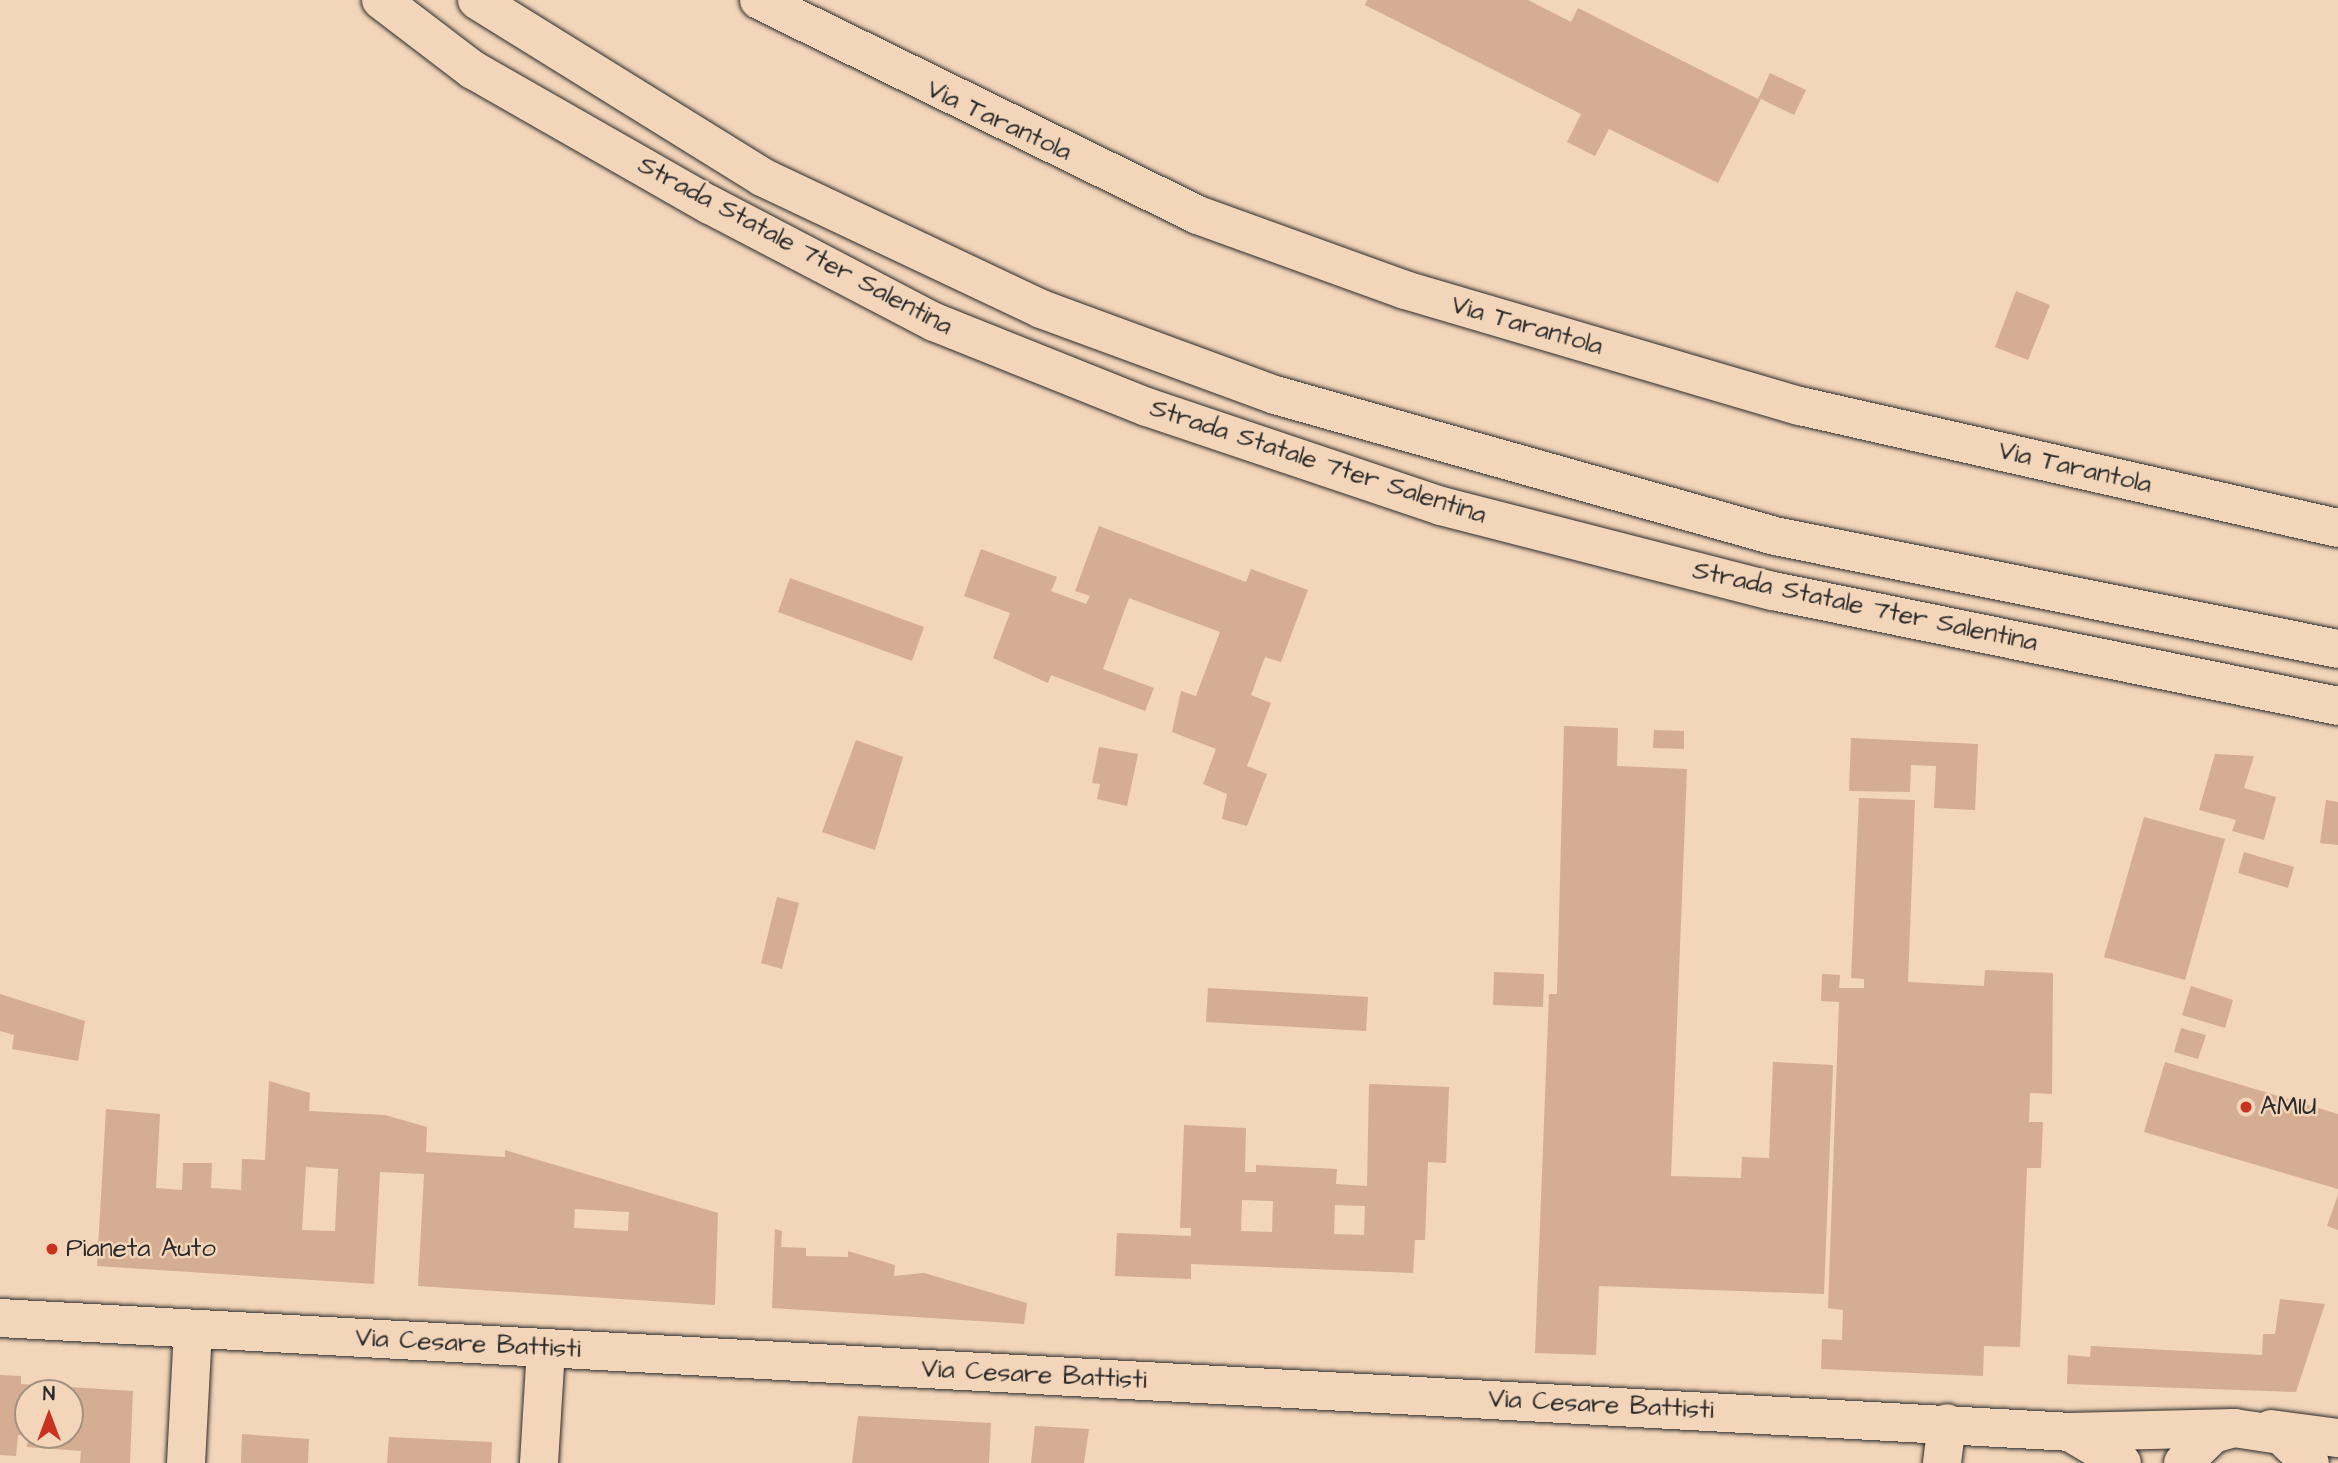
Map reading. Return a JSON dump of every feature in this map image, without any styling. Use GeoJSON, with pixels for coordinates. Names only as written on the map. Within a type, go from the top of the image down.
{"type":"FeatureCollection","features":[{"type":"Feature","properties":{"kind":"main road","name":"Strada Statale 7ter Salentina"},"geometry":{"type":"LineString","coordinates":[[381,0],[473,69],[710,205],[934,322],[1147,408],[1441,506],[1773,591],[2338,706]]}},
{"type":"Feature","properties":{"kind":"main road","name":"Strada Statale 7ter Salentina"},"geometry":{"type":"LineString","coordinates":[[477,0],[762,177],[1041,309],[1275,395],[1775,536],[2338,649]]}},
{"type":"Feature","properties":{"kind":"main road","name":"Via Tarantola"},"geometry":{"type":"LineString","coordinates":[[759,0],[1198,215],[1405,290],[1800,406],[2338,528]]}},
{"type":"Feature","properties":{"kind":"main road","name":"Via Cesare Battisti"},"geometry":{"type":"LineString","coordinates":[[0,1318],[1947,1423],[2069,1432],[2247,1428],[2338,1438]]}},
{"type":"Feature","properties":{"kind":"main road"},"geometry":{"type":"LineString","coordinates":[[186,1463],[193,1329]]}},
{"type":"Feature","properties":{"kind":"main road"},"geometry":{"type":"LineString","coordinates":[[539,1463],[546,1348]]}},
{"type":"Feature","properties":{"kind":"main road"},"geometry":{"type":"LineString","coordinates":[[1942,1463],[1947,1423]]}},
{"type":"Feature","properties":{"kind":"main road","name":"Via Cesare Battisti"},"geometry":{"type":"LineString","coordinates":[[2247,1428],[2281,1435],[2310,1463]]}},
{"type":"Feature","properties":{"kind":"main road"},"geometry":{"type":"LineString","coordinates":[[2183,1463],[2213,1434],[2247,1428]]}},
{"type":"Feature","properties":{"kind":"main road","name":"Via Cesare Battisti"},"geometry":{"type":"LineString","coordinates":[[2069,1432],[2122,1463]]}},
{"type":"Feature","properties":{"kind":"building"},"geometry":{"type":"Polygon","coordinates":[[[1367,0],[1528,0],[1571,22],[1578,8],[1758,99],[1770,73],[1806,90],[1794,115],[1761,99],[1718,183],[1609,129],[1595,156],[1567,142],[1581,114],[1365,5],[1367,0]]]}},
{"type":"Feature","properties":{"kind":"building"},"geometry":{"type":"Polygon","coordinates":[[[2016,291],[2050,305],[2028,360],[1995,347],[2016,291]]]}},
{"type":"Feature","properties":{"kind":"building"},"geometry":{"type":"Polygon","coordinates":[[[1099,526],[1246,582],[1251,569],[1308,590],[1281,662],[1265,657],[1251,695],[1271,703],[1247,766],[1267,774],[1247,826],[1222,819],[1227,794],[1203,784],[1216,749],[1172,732],[1181,691],[1196,696],[1220,632],[1129,598],[1103,669],[1154,688],[1145,711],[1051,675],[1048,683],[993,658],[1010,613],[964,596],[981,549],[1057,577],[1051,591],[1086,604],[1090,596],[1075,591],[1099,526]]]}},
{"type":"Feature","properties":{"kind":"building"},"geometry":{"type":"Polygon","coordinates":[[[790,578],[924,627],[912,661],[778,612],[790,578]]]}},
{"type":"Feature","properties":{"kind":"building"},"geometry":{"type":"Polygon","coordinates":[[[1564,726],[1618,728],[1617,766],[1687,769],[1671,1176],[1741,1178],[1742,1157],[1769,1158],[1773,1062],[1833,1065],[1824,1294],[1599,1286],[1596,1355],[1535,1353],[1549,994],[1557,994],[1564,726]]]}},
{"type":"Feature","properties":{"kind":"building"},"geometry":{"type":"Polygon","coordinates":[[[1654,730],[1684,731],[1684,749],[1653,748],[1654,730]]]}},
{"type":"Feature","properties":{"kind":"building"},"geometry":{"type":"Polygon","coordinates":[[[1851,738],[1978,744],[1975,810],[1934,808],[1936,766],[1911,765],[1910,792],[1849,791],[1851,738]]]}},
{"type":"Feature","properties":{"kind":"building"},"geometry":{"type":"Polygon","coordinates":[[[856,740],[903,757],[875,850],[822,832],[856,740]]]}},
{"type":"Feature","properties":{"kind":"building"},"geometry":{"type":"Polygon","coordinates":[[[1099,747],[1138,754],[1127,806],[1097,799],[1100,784],[1092,783],[1099,747]]]}},
{"type":"Feature","properties":{"kind":"building"},"geometry":{"type":"Polygon","coordinates":[[[2215,754],[2254,756],[2244,788],[2276,797],[2264,840],[2232,831],[2236,820],[2199,810],[2215,754]]]}},
{"type":"Feature","properties":{"kind":"building"},"geometry":{"type":"Polygon","coordinates":[[[1859,798],[1915,800],[1908,982],[1984,986],[1985,970],[2053,973],[2052,1094],[2030,1093],[2029,1122],[2043,1122],[2041,1168],[2027,1168],[2020,1347],[1984,1346],[1983,1376],[1821,1369],[1822,1339],[1842,1340],[1843,1310],[1828,1308],[1839,1002],[1821,1001],[1822,974],[1840,975],[1839,988],[1864,988],[1864,979],[1851,978],[1859,798]]]}},
{"type":"Feature","properties":{"kind":"building"},"geometry":{"type":"Polygon","coordinates":[[[2326,800],[2338,802],[2338,845],[2320,843],[2326,800]]]}},
{"type":"Feature","properties":{"kind":"building"},"geometry":{"type":"Polygon","coordinates":[[[2144,817],[2225,839],[2185,980],[2104,957],[2144,817]]]}},
{"type":"Feature","properties":{"kind":"building"},"geometry":{"type":"Polygon","coordinates":[[[2244,852],[2294,867],[2288,888],[2238,873],[2244,852]]]}},
{"type":"Feature","properties":{"kind":"building"},"geometry":{"type":"Polygon","coordinates":[[[777,897],[799,903],[782,969],[761,963],[777,897]]]}},
{"type":"Feature","properties":{"kind":"building"},"geometry":{"type":"Polygon","coordinates":[[[1494,972],[1544,974],[1543,1007],[1493,1005],[1494,972]]]}},
{"type":"Feature","properties":{"kind":"building"},"geometry":{"type":"Polygon","coordinates":[[[2191,986],[2233,1000],[2225,1028],[2182,1015],[2191,986]]]}},
{"type":"Feature","properties":{"kind":"building"},"geometry":{"type":"Polygon","coordinates":[[[1208,988],[1368,997],[1366,1031],[1206,1022],[1208,988]]]}},
{"type":"Feature","properties":{"kind":"building"},"geometry":{"type":"Polygon","coordinates":[[[0,994],[85,1021],[78,1061],[12,1049],[14,1035],[0,1031],[0,994]]]}},
{"type":"Feature","properties":{"kind":"building"},"geometry":{"type":"Polygon","coordinates":[[[2181,1028],[2206,1035],[2198,1059],[2174,1052],[2181,1028]]]}},
{"type":"Feature","properties":{"kind":"building"},"geometry":{"type":"Polygon","coordinates":[[[2165,1062],[2338,1114],[2338,1189],[2144,1132],[2165,1062]]]}},
{"type":"Feature","properties":{"kind":"building"},"geometry":{"type":"Polygon","coordinates":[[[269,1081],[310,1093],[309,1111],[385,1115],[427,1127],[426,1152],[505,1157],[505,1150],[718,1213],[715,1305],[418,1286],[424,1174],[380,1172],[374,1284],[97,1266],[106,1109],[160,1114],[156,1188],[182,1190],[183,1163],[212,1163],[211,1188],[241,1190],[242,1159],[265,1160],[269,1081]],[[306,1167],[302,1230],[335,1231],[338,1169],[306,1167]],[[575,1209],[574,1228],[628,1231],[629,1212],[575,1209]]]}},
{"type":"Feature","properties":{"kind":"building"},"geometry":{"type":"Polygon","coordinates":[[[1369,1084],[1449,1087],[1446,1163],[1428,1162],[1425,1240],[1415,1240],[1413,1273],[1191,1264],[1191,1279],[1115,1276],[1117,1233],[1191,1236],[1191,1228],[1180,1228],[1184,1125],[1246,1128],[1245,1172],[1256,1172],[1256,1165],[1337,1169],[1336,1184],[1367,1186],[1369,1084]],[[1242,1200],[1241,1231],[1272,1232],[1273,1201],[1242,1200]],[[1335,1205],[1334,1234],[1364,1235],[1365,1206],[1335,1205]]]}},
{"type":"Feature","properties":{"kind":"building"},"geometry":{"type":"Polygon","coordinates":[[[2338,1195],[2338,1230],[2327,1226],[2338,1195]]]}},
{"type":"Feature","properties":{"kind":"building"},"geometry":{"type":"Polygon","coordinates":[[[775,1229],[782,1231],[781,1247],[806,1248],[806,1256],[848,1257],[848,1251],[895,1265],[894,1276],[924,1273],[1027,1303],[1024,1324],[772,1308],[775,1229]]]}},
{"type":"Feature","properties":{"kind":"building"},"geometry":{"type":"Polygon","coordinates":[[[2280,1299],[2325,1304],[2296,1392],[2067,1384],[2068,1355],[2090,1357],[2091,1346],[2262,1355],[2263,1334],[2275,1334],[2280,1299]]]}},
{"type":"Feature","properties":{"kind":"building"},"geometry":{"type":"Polygon","coordinates":[[[0,1375],[21,1376],[21,1379],[14,1379],[16,1456],[0,1455],[0,1375]]]}},
{"type":"Feature","properties":{"kind":"building"},"geometry":{"type":"Polygon","coordinates":[[[84,1388],[133,1391],[130,1463],[80,1463],[81,1451],[54,1449],[84,1449],[84,1388]]]}},
{"type":"Feature","properties":{"kind":"building"},"geometry":{"type":"Polygon","coordinates":[[[858,1416],[991,1423],[989,1463],[852,1463],[858,1416]]]}},
{"type":"Feature","properties":{"kind":"building"},"geometry":{"type":"Polygon","coordinates":[[[1035,1426],[1089,1429],[1084,1463],[1031,1463],[1035,1426]]]}},
{"type":"Feature","properties":{"kind":"building"},"geometry":{"type":"Polygon","coordinates":[[[242,1434],[309,1439],[308,1463],[241,1463],[242,1434]]]}},
{"type":"Feature","properties":{"kind":"building"},"geometry":{"type":"Polygon","coordinates":[[[389,1437],[492,1442],[491,1463],[387,1463],[389,1437]]]}},
{"type":"Feature","properties":{"kind":"place","name":"AMIU"},"geometry":{"type":"Point","coordinates":[2246,1107]}},
{"type":"Feature","properties":{"kind":"place","name":"Pianeta Auto"},"geometry":{"type":"Point","coordinates":[52,1249]}}]}
